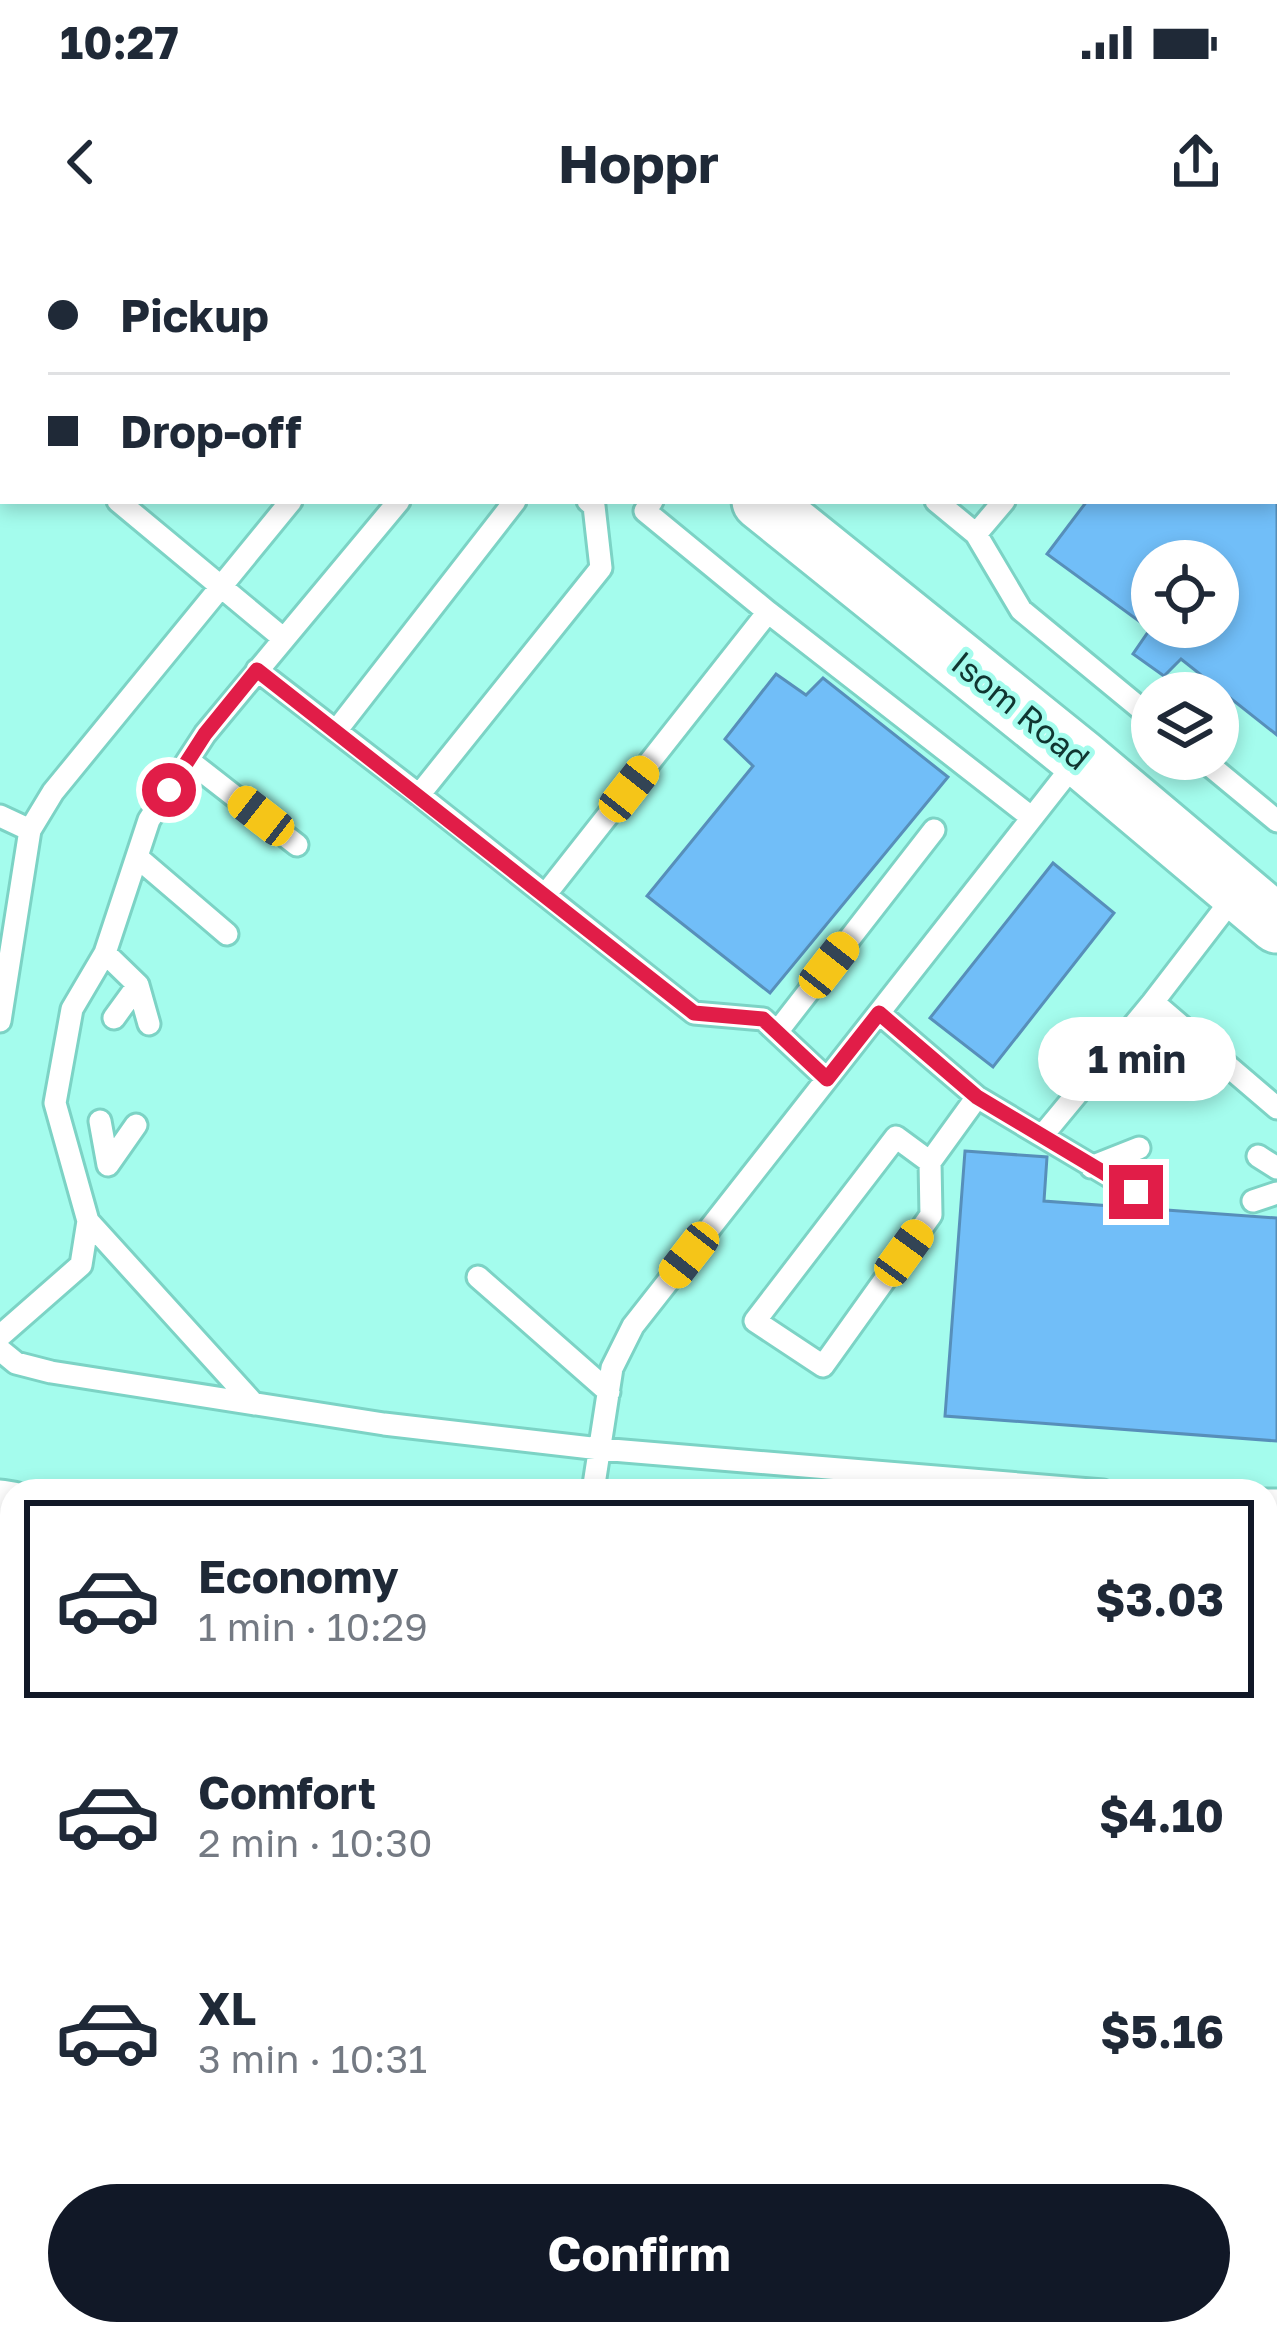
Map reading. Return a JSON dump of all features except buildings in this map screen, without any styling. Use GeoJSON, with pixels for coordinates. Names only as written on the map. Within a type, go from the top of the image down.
{"type":"FeatureCollection","features":[{"type":"Feature","properties":{"kind":"street","name":"Isom Road"},"geometry":{"type":"LineString","coordinates":[[765,504],[1080,758],[1257,908]]}},
{"type":"Feature","properties":{"kind":"lane"},"geometry":{"type":"LineString","coordinates":[[122,504],[284,639]]}},
{"type":"Feature","properties":{"kind":"lane"},"geometry":{"type":"LineString","coordinates":[[0,1021],[30,830],[52,792],[289,504]]}},
{"type":"Feature","properties":{"kind":"lane"},"geometry":{"type":"LineString","coordinates":[[254,1404],[88,1221],[55,1102],[72,1009],[105,953],[149,820],[257,670],[396,504]]}},
{"type":"Feature","properties":{"kind":"lane"},"geometry":{"type":"LineString","coordinates":[[337,731],[513,504]]}},
{"type":"Feature","properties":{"kind":"lane"},"geometry":{"type":"LineString","coordinates":[[418,795],[601,568],[592,504]]}},
{"type":"Feature","properties":{"kind":"lane"},"geometry":{"type":"LineString","coordinates":[[650,504],[645,512],[1031,817]]}},
{"type":"Feature","properties":{"kind":"lane"},"geometry":{"type":"LineString","coordinates":[[939,504],[976,534],[1021,610],[1131,701]]}},
{"type":"Feature","properties":{"kind":"lane"},"geometry":{"type":"LineString","coordinates":[[976,534],[1001,504]]}},
{"type":"Feature","properties":{"kind":"lane"},"geometry":{"type":"LineString","coordinates":[[545,895],[768,612]]}},
{"type":"Feature","properties":{"kind":"lane"},"geometry":{"type":"LineString","coordinates":[[257,670],[694,1013],[763,1019],[827,1079]]}},
{"type":"Feature","properties":{"kind":"lane"},"geometry":{"type":"LineString","coordinates":[[595,1479],[612,1368],[633,1325],[1080,758]]}},
{"type":"Feature","properties":{"kind":"lane"},"geometry":{"type":"LineString","coordinates":[[188,760],[297,845]]}},
{"type":"Feature","properties":{"kind":"lane"},"geometry":{"type":"LineString","coordinates":[[1227,780],[1277,821]]}},
{"type":"Feature","properties":{"kind":"lane"},"geometry":{"type":"LineString","coordinates":[[0,816],[30,830]]}},
{"type":"Feature","properties":{"kind":"lane"},"geometry":{"type":"LineString","coordinates":[[777,1032],[934,830]]}},
{"type":"Feature","properties":{"kind":"lane"},"geometry":{"type":"LineString","coordinates":[[136,857],[227,934]]}},
{"type":"Feature","properties":{"kind":"lane"},"geometry":{"type":"LineString","coordinates":[[1042,1136],[1153,1001],[1257,908]]}},
{"type":"Feature","properties":{"kind":"lane"},"geometry":{"type":"LineString","coordinates":[[105,953],[138,985],[149,1024]]}},
{"type":"Feature","properties":{"kind":"lane"},"geometry":{"type":"LineString","coordinates":[[114,1018],[138,985]]}},
{"type":"Feature","properties":{"kind":"lane"},"geometry":{"type":"LineString","coordinates":[[1153,1001],[1277,1108]]}},
{"type":"Feature","properties":{"kind":"lane"},"geometry":{"type":"LineString","coordinates":[[879,1013],[977,1097],[1136,1192]]}},
{"type":"Feature","properties":{"kind":"lane"},"geometry":{"type":"LineString","coordinates":[[930,1162],[896,1137],[755,1321],[823,1366],[931,1215],[930,1162],[977,1097]]}},
{"type":"Feature","properties":{"kind":"lane"},"geometry":{"type":"LineString","coordinates":[[100,1121],[108,1166]]}},
{"type":"Feature","properties":{"kind":"lane"},"geometry":{"type":"LineString","coordinates":[[77,1185],[108,1166],[136,1125]]}},
{"type":"Feature","properties":{"kind":"lane"},"geometry":{"type":"LineString","coordinates":[[1091,1167],[1139,1148]]}},
{"type":"Feature","properties":{"kind":"lane"},"geometry":{"type":"LineString","coordinates":[[1253,1201],[1277,1193]]}},
{"type":"Feature","properties":{"kind":"lane"},"geometry":{"type":"LineString","coordinates":[[0,1336],[81,1265],[88,1221]]}},
{"type":"Feature","properties":{"kind":"lane"},"geometry":{"type":"LineString","coordinates":[[478,1277],[609,1392]]}},
{"type":"Feature","properties":{"kind":"lane"},"geometry":{"type":"LineString","coordinates":[[0,1350],[16,1363],[51,1372],[384,1424],[600,1449],[959,1479]]}},
{"type":"Feature","properties":{"kind":"route"},"geometry":{"type":"LineString","coordinates":[[169,790],[205,734],[257,670],[694,1013],[763,1019],[827,1079],[879,1013],[977,1097],[1136,1192]]}}]}
